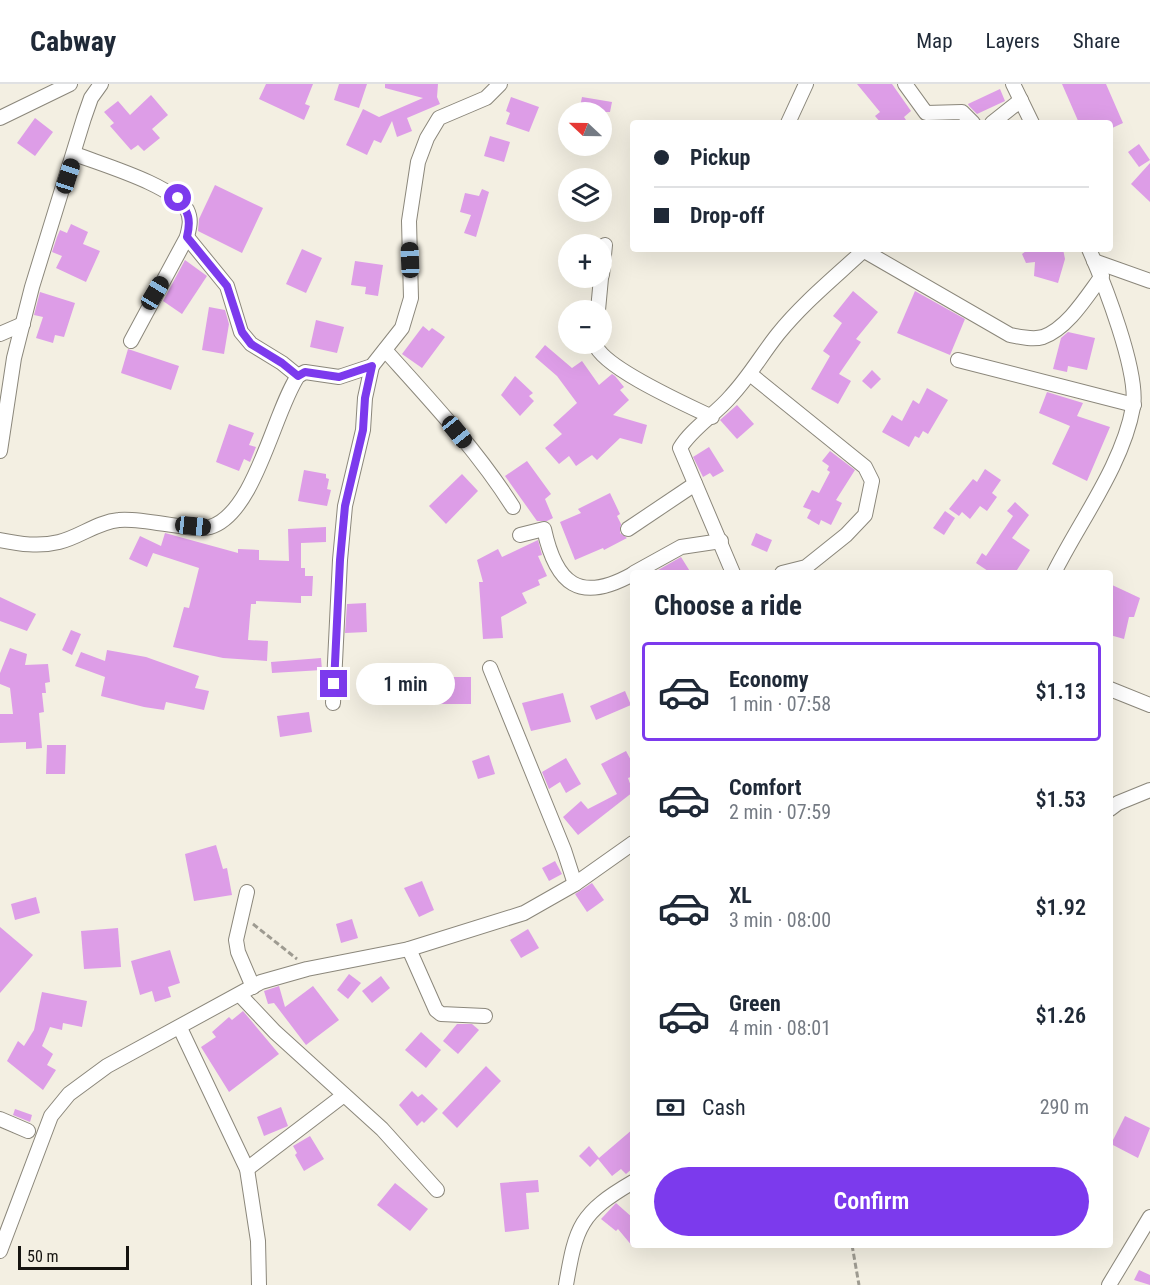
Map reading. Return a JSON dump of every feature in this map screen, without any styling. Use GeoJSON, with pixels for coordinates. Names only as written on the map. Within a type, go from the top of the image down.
{"type":"FeatureCollection","features":[{"type":"Feature","properties":{"kind":"street"},"geometry":{"type":"LineString","coordinates":[[0,118],[70,84]]}},
{"type":"Feature","properties":{"kind":"street"},"geometry":{"type":"LineString","coordinates":[[0,451],[14,358],[32,287],[91,98],[101,84]]}},
{"type":"Feature","properties":{"kind":"street"},"geometry":{"type":"LineString","coordinates":[[333,703],[345,506],[363,430],[365,398],[372,366],[402,328],[409,313],[411,298],[409,221],[418,162],[427,138],[440,118],[486,98],[500,84]]}},
{"type":"Feature","properties":{"kind":"street"},"geometry":{"type":"LineString","coordinates":[[789,120],[806,84]]}},
{"type":"Feature","properties":{"kind":"street"},"geometry":{"type":"LineString","coordinates":[[905,84],[926,113],[962,112],[970,120]]}},
{"type":"Feature","properties":{"kind":"street"},"geometry":{"type":"LineString","coordinates":[[1014,84],[1031,120]]}},
{"type":"Feature","properties":{"kind":"street"},"geometry":{"type":"LineString","coordinates":[[996,120],[1021,100]]}},
{"type":"Feature","properties":{"kind":"street"},"geometry":{"type":"LineString","coordinates":[[75,154],[178,198],[188,211],[191,222],[187,237],[131,341]]}},
{"type":"Feature","properties":{"kind":"street"},"geometry":{"type":"LineString","coordinates":[[187,237],[227,286],[242,332],[251,344],[298,376]]}},
{"type":"Feature","properties":{"kind":"street"},"geometry":{"type":"LineString","coordinates":[[732,570],[680,448],[686,438],[712,417],[750,374],[778,334],[800,309],[860,252]]}},
{"type":"Feature","properties":{"kind":"street"},"geometry":{"type":"LineString","coordinates":[[865,252],[1010,335],[1026,338],[1042,337],[1056,329],[1081,303],[1102,276]]}},
{"type":"Feature","properties":{"kind":"street"},"geometry":{"type":"LineString","coordinates":[[1056,570],[1077,527],[1106,480],[1127,432],[1134,405],[1132,377],[1102,276],[1092,255]]}},
{"type":"Feature","properties":{"kind":"street"},"geometry":{"type":"LineString","coordinates":[[1092,255],[1150,281]]}},
{"type":"Feature","properties":{"kind":"street"},"geometry":{"type":"LineString","coordinates":[[0,334],[23,324]]}},
{"type":"Feature","properties":{"kind":"street"},"geometry":{"type":"LineString","coordinates":[[385,350],[444,415],[498,484],[513,507]]}},
{"type":"Feature","properties":{"kind":"street"},"geometry":{"type":"LineString","coordinates":[[601,354],[620,369],[712,417]]}},
{"type":"Feature","properties":{"kind":"street"},"geometry":{"type":"LineString","coordinates":[[958,360],[1134,405]]}},
{"type":"Feature","properties":{"kind":"street"},"geometry":{"type":"LineString","coordinates":[[0,540],[26,545],[59,542],[96,526],[120,519],[209,527],[222,520],[238,505],[268,448],[298,376],[305,372],[339,377],[372,366]]}},
{"type":"Feature","properties":{"kind":"street"},"geometry":{"type":"LineString","coordinates":[[750,374],[866,467],[872,481],[865,515],[806,567],[794,570]]}},
{"type":"Feature","properties":{"kind":"street"},"geometry":{"type":"LineString","coordinates":[[628,529],[694,484]]}},
{"type":"Feature","properties":{"kind":"street"},"geometry":{"type":"LineString","coordinates":[[520,535],[544,529],[549,554],[562,577],[577,587],[605,586],[630,574]]}},
{"type":"Feature","properties":{"kind":"street"},"geometry":{"type":"LineString","coordinates":[[639,570],[681,548],[721,541]]}},
{"type":"Feature","properties":{"kind":"street"},"geometry":{"type":"LineString","coordinates":[[490,668],[564,850],[575,884]]}},
{"type":"Feature","properties":{"kind":"street"},"geometry":{"type":"LineString","coordinates":[[1113,690],[1150,705]]}},
{"type":"Feature","properties":{"kind":"street"},"geometry":{"type":"LineString","coordinates":[[1113,807],[1150,790]]}},
{"type":"Feature","properties":{"kind":"street"},"geometry":{"type":"LineString","coordinates":[[0,1251],[51,1116],[69,1094],[107,1066],[254,987],[285,974],[410,949],[524,913],[575,884],[630,845]]}},
{"type":"Feature","properties":{"kind":"street"},"geometry":{"type":"LineString","coordinates":[[247,892],[236,940],[238,952],[254,987]]}},
{"type":"Feature","properties":{"kind":"street"},"geometry":{"type":"LineString","coordinates":[[410,949],[436,1010],[441,1014],[485,1016]]}},
{"type":"Feature","properties":{"kind":"street"},"geometry":{"type":"LineString","coordinates":[[240,995],[275,1032],[382,1129],[436,1190]]}},
{"type":"Feature","properties":{"kind":"street"},"geometry":{"type":"LineString","coordinates":[[180,1028],[247,1169],[258,1240],[258,1285]]}},
{"type":"Feature","properties":{"kind":"street"},"geometry":{"type":"LineString","coordinates":[[247,1169],[344,1095]]}},
{"type":"Feature","properties":{"kind":"street"},"geometry":{"type":"LineString","coordinates":[[0,1119],[28,1131]]}},
{"type":"Feature","properties":{"kind":"street"},"geometry":{"type":"LineString","coordinates":[[566,1285],[572,1245],[585,1218],[604,1199],[630,1184]]}},
{"type":"Feature","properties":{"kind":"street"},"geometry":{"type":"LineString","coordinates":[[1109,1285],[1150,1216]]}},
{"type":"Feature","properties":{"kind":"path"},"geometry":{"type":"LineString","coordinates":[[241,915],[285,947],[307,969]]}},
{"type":"Feature","properties":{"kind":"path"},"geometry":{"type":"LineString","coordinates":[[853,1248],[859,1285]]}},
{"type":"Feature","properties":{"kind":"building"},"geometry":{"type":"Polygon","coordinates":[[[266,84],[313,84],[305,104],[310,106],[304,120],[259,99],[266,84]]]}},
{"type":"Feature","properties":{"kind":"building"},"geometry":{"type":"Polygon","coordinates":[[[339,84],[367,84],[359,108],[334,100],[339,84]]]}},
{"type":"Feature","properties":{"kind":"building"},"geometry":{"type":"Polygon","coordinates":[[[385,84],[438,84],[437,97],[440,104],[407,118],[412,131],[397,137],[392,121],[381,143],[374,140],[367,155],[346,145],[363,109],[379,117],[423,98],[385,88],[385,84]]]}},
{"type":"Feature","properties":{"kind":"building"},"geometry":{"type":"Polygon","coordinates":[[[857,84],[892,84],[911,111],[904,117],[906,120],[878,120],[875,116],[880,112],[857,84]]]}},
{"type":"Feature","properties":{"kind":"building"},"geometry":{"type":"Polygon","coordinates":[[[1062,84],[1106,84],[1123,123],[1113,128],[1113,120],[1078,120],[1062,84]]]}},
{"type":"Feature","properties":{"kind":"building"},"geometry":{"type":"Polygon","coordinates":[[[1000,89],[1005,101],[977,114],[969,106],[968,104],[1000,89]]]}},
{"type":"Feature","properties":{"kind":"building"},"geometry":{"type":"Polygon","coordinates":[[[151,95],[168,115],[152,129],[160,138],[144,151],[138,145],[131,150],[110,126],[114,123],[104,112],[118,101],[130,115],[151,95]]]}},
{"type":"Feature","properties":{"kind":"building"},"geometry":{"type":"Polygon","coordinates":[[[511,97],[539,107],[529,132],[506,124],[510,113],[506,111],[511,97]]]}},
{"type":"Feature","properties":{"kind":"building"},"geometry":{"type":"Polygon","coordinates":[[[582,97],[612,102],[581,102],[582,97]]]}},
{"type":"Feature","properties":{"kind":"building"},"geometry":{"type":"Polygon","coordinates":[[[35,118],[53,132],[35,156],[17,143],[35,118]]]}},
{"type":"Feature","properties":{"kind":"building"},"geometry":{"type":"Polygon","coordinates":[[[490,136],[510,142],[504,162],[484,156],[490,136]]]}},
{"type":"Feature","properties":{"kind":"building"},"geometry":{"type":"Polygon","coordinates":[[[1139,144],[1150,160],[1139,167],[1128,152],[1139,144]]]}},
{"type":"Feature","properties":{"kind":"building"},"geometry":{"type":"Polygon","coordinates":[[[1150,163],[1150,202],[1131,184],[1150,163]]]}},
{"type":"Feature","properties":{"kind":"building"},"geometry":{"type":"Polygon","coordinates":[[[215,185],[263,208],[242,253],[198,231],[199,219],[215,185]]]}},
{"type":"Feature","properties":{"kind":"building"},"geometry":{"type":"Polygon","coordinates":[[[482,189],[489,192],[476,237],[464,233],[471,215],[460,212],[465,193],[479,196],[482,189]]]}},
{"type":"Feature","properties":{"kind":"building"},"geometry":{"type":"Polygon","coordinates":[[[71,224],[88,232],[83,244],[100,251],[86,282],[56,268],[62,256],[52,252],[57,237],[60,230],[67,233],[71,224]]]}},
{"type":"Feature","properties":{"kind":"building"},"geometry":{"type":"Polygon","coordinates":[[[302,249],[322,258],[306,293],[286,284],[302,249]]]}},
{"type":"Feature","properties":{"kind":"building"},"geometry":{"type":"Polygon","coordinates":[[[1025,252],[1064,252],[1065,259],[1058,283],[1034,276],[1035,262],[1026,263],[1022,254],[1025,252]]]}},
{"type":"Feature","properties":{"kind":"building"},"geometry":{"type":"Polygon","coordinates":[[[185,260],[207,276],[182,314],[163,301],[185,260]]]}},
{"type":"Feature","properties":{"kind":"building"},"geometry":{"type":"Polygon","coordinates":[[[355,261],[383,265],[378,296],[365,294],[366,287],[351,285],[355,261]]]}},
{"type":"Feature","properties":{"kind":"building"},"geometry":{"type":"Polygon","coordinates":[[[853,291],[878,312],[856,339],[861,342],[839,374],[851,381],[838,404],[811,389],[830,356],[823,351],[842,323],[833,316],[853,291]]]}},
{"type":"Feature","properties":{"kind":"building"},"geometry":{"type":"Polygon","coordinates":[[[915,291],[965,319],[950,355],[897,333],[915,291]]]}},
{"type":"Feature","properties":{"kind":"building"},"geometry":{"type":"Polygon","coordinates":[[[40,292],[75,303],[64,337],[55,335],[53,343],[36,338],[43,317],[34,315],[40,292]]]}},
{"type":"Feature","properties":{"kind":"building"},"geometry":{"type":"Polygon","coordinates":[[[209,307],[225,310],[229,324],[224,354],[202,350],[209,307]]]}},
{"type":"Feature","properties":{"kind":"building"},"geometry":{"type":"Polygon","coordinates":[[[316,320],[344,327],[337,353],[310,347],[316,320]]]}},
{"type":"Feature","properties":{"kind":"building"},"geometry":{"type":"Polygon","coordinates":[[[423,326],[429,331],[432,328],[445,337],[422,368],[402,354],[423,326]]]}},
{"type":"Feature","properties":{"kind":"building"},"geometry":{"type":"Polygon","coordinates":[[[1068,332],[1095,338],[1087,370],[1068,366],[1067,372],[1053,369],[1061,338],[1068,332]]]}},
{"type":"Feature","properties":{"kind":"building"},"geometry":{"type":"Polygon","coordinates":[[[545,345],[572,368],[582,361],[599,385],[612,374],[615,376],[624,387],[620,390],[629,400],[613,415],[647,425],[642,444],[620,438],[597,460],[592,455],[576,466],[569,456],[559,464],[545,448],[562,434],[553,425],[577,403],[557,376],[535,357],[545,345]]]}},
{"type":"Feature","properties":{"kind":"building"},"geometry":{"type":"Polygon","coordinates":[[[128,349],[179,366],[171,390],[121,373],[128,349]]]}},
{"type":"Feature","properties":{"kind":"building"},"geometry":{"type":"Polygon","coordinates":[[[872,370],[881,379],[871,389],[862,381],[872,370]]]}},
{"type":"Feature","properties":{"kind":"building"},"geometry":{"type":"Polygon","coordinates":[[[515,376],[533,393],[529,396],[534,401],[520,416],[501,395],[515,376]]]}},
{"type":"Feature","properties":{"kind":"building"},"geometry":{"type":"Polygon","coordinates":[[[927,388],[948,400],[928,434],[923,431],[919,438],[915,436],[909,447],[882,432],[892,415],[902,421],[913,400],[919,404],[927,388]]]}},
{"type":"Feature","properties":{"kind":"building"},"geometry":{"type":"Polygon","coordinates":[[[1047,392],[1083,403],[1077,416],[1110,427],[1087,481],[1052,464],[1070,426],[1039,413],[1047,392]]]}},
{"type":"Feature","properties":{"kind":"building"},"geometry":{"type":"Polygon","coordinates":[[[737,405],[754,424],[737,439],[720,420],[737,405]]]}},
{"type":"Feature","properties":{"kind":"building"},"geometry":{"type":"Polygon","coordinates":[[[229,424],[254,433],[249,445],[256,447],[250,462],[244,459],[239,471],[216,462],[229,424]]]}},
{"type":"Feature","properties":{"kind":"building"},"geometry":{"type":"Polygon","coordinates":[[[709,447],[724,471],[713,477],[710,473],[703,477],[693,457],[709,447]]]}},
{"type":"Feature","properties":{"kind":"building"},"geometry":{"type":"Polygon","coordinates":[[[830,451],[855,470],[836,500],[842,503],[831,525],[821,520],[819,525],[807,518],[811,510],[803,507],[812,490],[819,493],[830,472],[827,470],[829,466],[822,461],[830,451]]]}},
{"type":"Feature","properties":{"kind":"building"},"geometry":{"type":"Polygon","coordinates":[[[527,461],[551,494],[545,499],[553,518],[547,521],[537,521],[505,476],[527,461]]]}},
{"type":"Feature","properties":{"kind":"building"},"geometry":{"type":"Polygon","coordinates":[[[985,469],[1001,480],[992,493],[997,497],[987,511],[980,506],[970,519],[962,512],[959,516],[949,509],[973,479],[977,482],[985,469]]]}},
{"type":"Feature","properties":{"kind":"building"},"geometry":{"type":"Polygon","coordinates":[[[304,470],[326,474],[326,478],[329,479],[327,489],[331,490],[327,506],[298,501],[304,470]]]}},
{"type":"Feature","properties":{"kind":"building"},"geometry":{"type":"Polygon","coordinates":[[[462,474],[478,491],[446,524],[429,506],[462,474]]]}},
{"type":"Feature","properties":{"kind":"building"},"geometry":{"type":"Polygon","coordinates":[[[610,493],[620,514],[617,516],[621,524],[620,533],[627,538],[604,550],[603,548],[575,560],[560,522],[581,513],[578,509],[610,493]]]}},
{"type":"Feature","properties":{"kind":"building"},"geometry":{"type":"Polygon","coordinates":[[[1015,502],[1029,515],[1012,538],[1030,550],[1017,570],[986,570],[976,563],[982,553],[986,556],[1013,516],[1007,511],[1015,502]]]}},
{"type":"Feature","properties":{"kind":"building"},"geometry":{"type":"Polygon","coordinates":[[[945,511],[955,518],[944,535],[933,528],[945,511]]]}},
{"type":"Feature","properties":{"kind":"building"},"geometry":{"type":"Polygon","coordinates":[[[326,527],[326,542],[301,543],[301,568],[305,568],[305,576],[313,576],[312,596],[301,596],[301,603],[256,601],[256,604],[251,604],[248,640],[268,641],[267,661],[223,658],[173,647],[184,607],[189,608],[199,568],[153,553],[147,567],[129,559],[140,536],[161,546],[165,533],[238,553],[238,549],[259,550],[259,560],[289,561],[288,529],[326,527]]]}},
{"type":"Feature","properties":{"kind":"building"},"geometry":{"type":"Polygon","coordinates":[[[756,533],[772,540],[767,552],[751,545],[756,533]]]}},
{"type":"Feature","properties":{"kind":"building"},"geometry":{"type":"Polygon","coordinates":[[[538,540],[542,555],[538,556],[547,576],[538,580],[540,585],[522,593],[527,603],[501,617],[503,638],[483,639],[479,582],[483,582],[477,560],[498,549],[502,557],[538,540]]]}},
{"type":"Feature","properties":{"kind":"building"},"geometry":{"type":"Polygon","coordinates":[[[681,557],[689,570],[658,570],[681,557]]]}},
{"type":"Feature","properties":{"kind":"building"},"geometry":{"type":"Polygon","coordinates":[[[1113,585],[1140,598],[1134,617],[1129,617],[1124,639],[1113,636],[1113,585]]]}},
{"type":"Feature","properties":{"kind":"building"},"geometry":{"type":"Polygon","coordinates":[[[0,597],[36,614],[27,631],[0,621],[0,597]]]}},
{"type":"Feature","properties":{"kind":"building"},"geometry":{"type":"Polygon","coordinates":[[[366,603],[367,632],[345,633],[347,604],[366,603]]]}},
{"type":"Feature","properties":{"kind":"building"},"geometry":{"type":"Polygon","coordinates":[[[71,630],[81,634],[72,655],[62,650],[71,630]]]}},
{"type":"Feature","properties":{"kind":"building"},"geometry":{"type":"Polygon","coordinates":[[[10,648],[27,654],[25,665],[48,664],[50,682],[45,683],[46,693],[42,693],[44,712],[39,713],[42,748],[26,749],[26,742],[0,743],[0,714],[13,714],[10,688],[0,684],[0,673],[10,648]]]}},
{"type":"Feature","properties":{"kind":"building"},"geometry":{"type":"Polygon","coordinates":[[[107,650],[146,657],[199,676],[195,688],[209,691],[204,710],[166,702],[164,710],[101,696],[105,677],[75,666],[81,652],[105,661],[107,650]]]}},
{"type":"Feature","properties":{"kind":"building"},"geometry":{"type":"Polygon","coordinates":[[[321,658],[322,670],[272,673],[271,662],[321,658]]]}},
{"type":"Feature","properties":{"kind":"building"},"geometry":{"type":"Polygon","coordinates":[[[436,677],[471,677],[471,704],[436,704],[436,677]]]}},
{"type":"Feature","properties":{"kind":"building"},"geometry":{"type":"Polygon","coordinates":[[[625,691],[630,703],[630,705],[596,720],[590,706],[625,691]]]}},
{"type":"Feature","properties":{"kind":"building"},"geometry":{"type":"Polygon","coordinates":[[[563,693],[571,722],[531,731],[522,703],[563,693]]]}},
{"type":"Feature","properties":{"kind":"building"},"geometry":{"type":"Polygon","coordinates":[[[309,712],[312,732],[280,737],[277,716],[309,712]]]}},
{"type":"Feature","properties":{"kind":"building"},"geometry":{"type":"Polygon","coordinates":[[[47,745],[66,745],[65,774],[46,774],[47,745]]]}},
{"type":"Feature","properties":{"kind":"building"},"geometry":{"type":"Polygon","coordinates":[[[626,751],[630,758],[630,777],[628,778],[630,794],[578,835],[563,817],[581,801],[588,809],[617,794],[601,764],[626,751]]]}},
{"type":"Feature","properties":{"kind":"building"},"geometry":{"type":"Polygon","coordinates":[[[489,755],[495,774],[478,779],[472,761],[489,755]]]}},
{"type":"Feature","properties":{"kind":"building"},"geometry":{"type":"Polygon","coordinates":[[[566,758],[581,784],[566,793],[560,782],[549,789],[542,772],[566,758]]]}},
{"type":"Feature","properties":{"kind":"building"},"geometry":{"type":"Polygon","coordinates":[[[216,845],[223,869],[227,868],[232,895],[194,901],[185,854],[216,845]]]}},
{"type":"Feature","properties":{"kind":"building"},"geometry":{"type":"Polygon","coordinates":[[[555,861],[562,874],[549,881],[542,868],[555,861]]]}},
{"type":"Feature","properties":{"kind":"building"},"geometry":{"type":"Polygon","coordinates":[[[422,881],[434,910],[419,917],[404,888],[422,881]]]}},
{"type":"Feature","properties":{"kind":"building"},"geometry":{"type":"Polygon","coordinates":[[[592,883],[604,900],[587,912],[575,894],[592,883]]]}},
{"type":"Feature","properties":{"kind":"building"},"geometry":{"type":"Polygon","coordinates":[[[36,897],[40,913],[15,920],[11,904],[36,897]]]}},
{"type":"Feature","properties":{"kind":"building"},"geometry":{"type":"Polygon","coordinates":[[[352,919],[358,938],[341,943],[336,924],[352,919]]]}},
{"type":"Feature","properties":{"kind":"building"},"geometry":{"type":"Polygon","coordinates":[[[0,927],[33,955],[0,993],[0,927]]]}},
{"type":"Feature","properties":{"kind":"building"},"geometry":{"type":"Polygon","coordinates":[[[118,928],[121,967],[84,969],[81,931],[118,928]]]}},
{"type":"Feature","properties":{"kind":"building"},"geometry":{"type":"Polygon","coordinates":[[[528,929],[539,948],[521,958],[510,940],[528,929]]]}},
{"type":"Feature","properties":{"kind":"building"},"geometry":{"type":"Polygon","coordinates":[[[170,950],[180,983],[168,987],[171,997],[155,1002],[152,991],[140,995],[131,961],[170,950]]]}},
{"type":"Feature","properties":{"kind":"building"},"geometry":{"type":"Polygon","coordinates":[[[349,974],[361,983],[348,999],[337,990],[349,974]]]}},
{"type":"Feature","properties":{"kind":"building"},"geometry":{"type":"Polygon","coordinates":[[[381,976],[390,988],[372,1003],[362,991],[381,976]]]}},
{"type":"Feature","properties":{"kind":"building"},"geometry":{"type":"Polygon","coordinates":[[[279,986],[285,1007],[313,986],[339,1020],[306,1045],[274,1003],[268,1004],[264,991],[279,986]]]}},
{"type":"Feature","properties":{"kind":"building"},"geometry":{"type":"Polygon","coordinates":[[[42,992],[87,1001],[82,1027],[63,1023],[62,1030],[50,1027],[42,1046],[53,1054],[47,1065],[56,1070],[43,1090],[7,1061],[18,1041],[24,1046],[34,1030],[42,992]]]}},
{"type":"Feature","properties":{"kind":"building"},"geometry":{"type":"Polygon","coordinates":[[[243,1011],[279,1054],[229,1092],[201,1047],[216,1037],[212,1032],[229,1017],[232,1020],[243,1011]]]}},
{"type":"Feature","properties":{"kind":"building"},"geometry":{"type":"Polygon","coordinates":[[[457,1024],[472,1024],[479,1030],[458,1054],[443,1041],[457,1024]]]}},
{"type":"Feature","properties":{"kind":"building"},"geometry":{"type":"Polygon","coordinates":[[[421,1032],[441,1050],[426,1068],[405,1050],[421,1032]]]}},
{"type":"Feature","properties":{"kind":"building"},"geometry":{"type":"Polygon","coordinates":[[[486,1066],[501,1081],[457,1128],[442,1113],[486,1066]]]}},
{"type":"Feature","properties":{"kind":"building"},"geometry":{"type":"Polygon","coordinates":[[[412,1091],[418,1097],[422,1094],[438,1109],[424,1123],[422,1121],[417,1126],[399,1105],[412,1091]]]}},
{"type":"Feature","properties":{"kind":"building"},"geometry":{"type":"Polygon","coordinates":[[[281,1107],[288,1126],[264,1136],[257,1117],[281,1107]]]}},
{"type":"Feature","properties":{"kind":"building"},"geometry":{"type":"Polygon","coordinates":[[[15,1109],[32,1115],[30,1122],[13,1115],[15,1109]]]}},
{"type":"Feature","properties":{"kind":"building"},"geometry":{"type":"Polygon","coordinates":[[[1125,1116],[1150,1128],[1138,1158],[1113,1145],[1113,1140],[1125,1116]]]}},
{"type":"Feature","properties":{"kind":"building"},"geometry":{"type":"Polygon","coordinates":[[[630,1132],[630,1171],[626,1174],[621,1169],[612,1176],[598,1159],[590,1167],[579,1156],[589,1146],[599,1158],[630,1132]]]}},
{"type":"Feature","properties":{"kind":"building"},"geometry":{"type":"Polygon","coordinates":[[[310,1136],[324,1159],[304,1171],[293,1146],[310,1136]]]}},
{"type":"Feature","properties":{"kind":"building"},"geometry":{"type":"Polygon","coordinates":[[[538,1180],[539,1192],[526,1193],[529,1229],[505,1232],[500,1183],[538,1180]]]}},
{"type":"Feature","properties":{"kind":"building"},"geometry":{"type":"Polygon","coordinates":[[[395,1183],[428,1209],[410,1231],[377,1205],[395,1183]]]}},
{"type":"Feature","properties":{"kind":"building"},"geometry":{"type":"Polygon","coordinates":[[[616,1203],[630,1215],[630,1243],[618,1229],[616,1231],[601,1219],[616,1203]]]}},
{"type":"Feature","properties":{"kind":"building"},"geometry":{"type":"Polygon","coordinates":[[[1139,1270],[1150,1275],[1150,1285],[1134,1280],[1139,1270]]]}},
{"type":"Feature","properties":{"kind":"route"},"geometry":{"type":"LineString","coordinates":[[178,198],[188,211],[191,222],[187,237],[227,286],[242,332],[251,344],[298,376],[305,372],[339,377],[372,366],[365,398],[363,430],[345,506],[334,684]]}}]}
